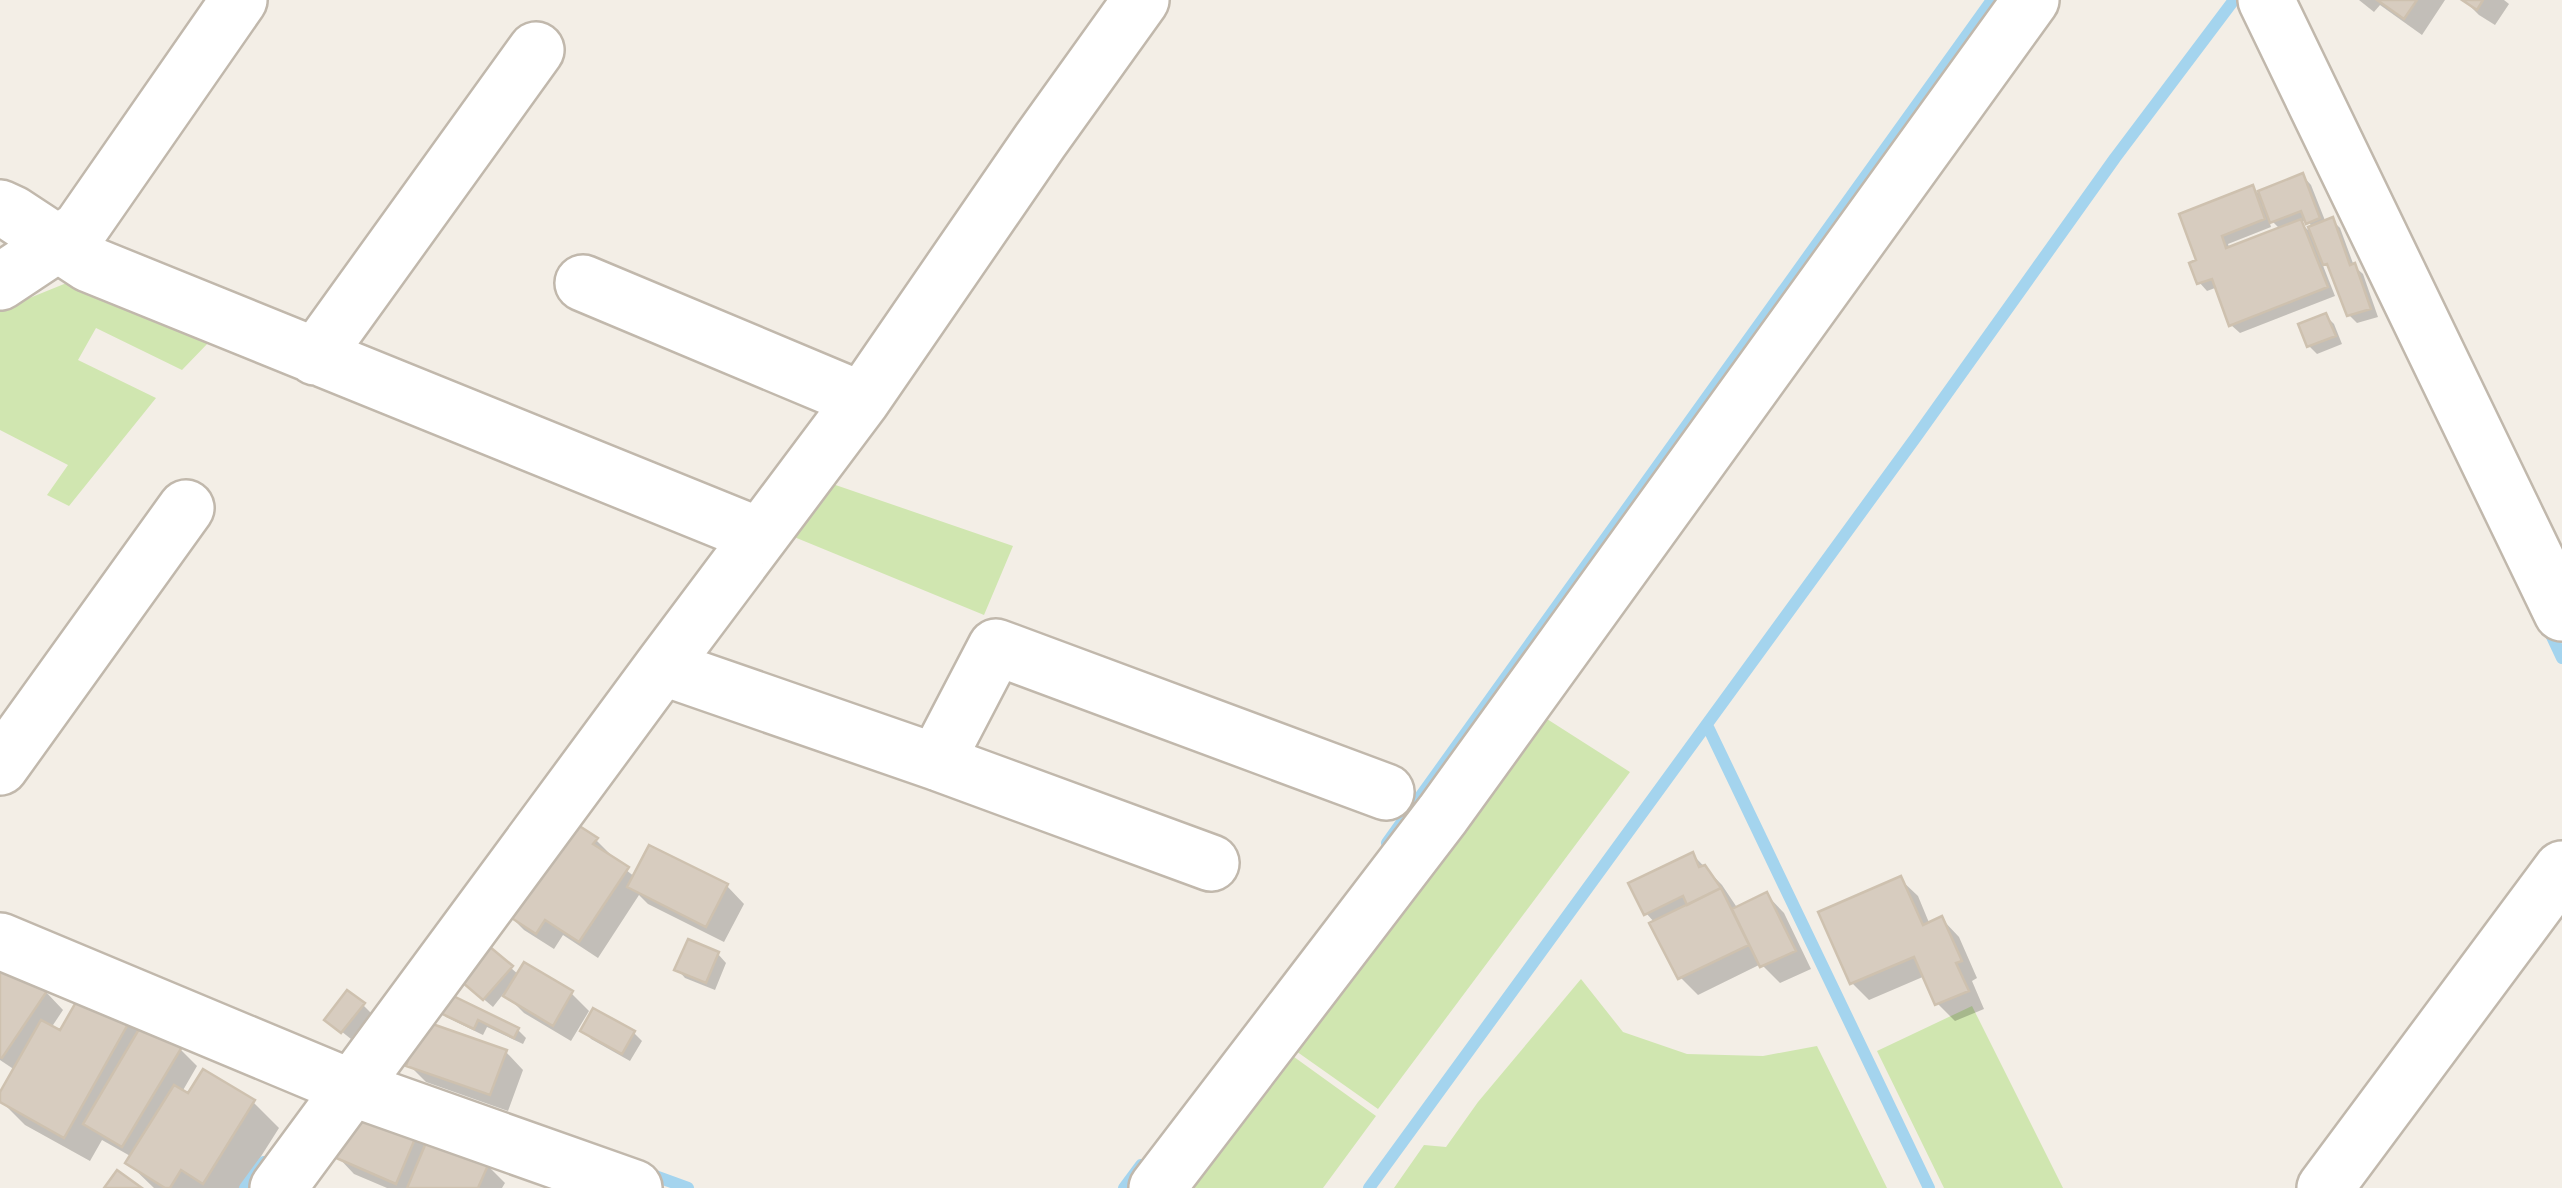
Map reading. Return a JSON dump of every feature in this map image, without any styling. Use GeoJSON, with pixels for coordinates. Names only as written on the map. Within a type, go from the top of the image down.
{"type":"FeatureCollection","features":[{"type":"Feature","properties":{"kind":"street"},"geometry":{"type":"LineString","coordinates":[[0,282],[80,228],[240,0]]}},
{"type":"Feature","properties":{"kind":"street"},"geometry":{"type":"LineString","coordinates":[[278,1188],[347,1076],[662,666],[744,528],[1040,141],[1142,0]]}},
{"type":"Feature","properties":{"kind":"street"},"geometry":{"type":"LineString","coordinates":[[1157,1188],[1443,814],[2031,0]]}},
{"type":"Feature","properties":{"kind":"street"},"geometry":{"type":"LineString","coordinates":[[2266,0],[2562,614]]}},
{"type":"Feature","properties":{"kind":"street"},"geometry":{"type":"LineString","coordinates":[[315,357],[536,50]]}},
{"type":"Feature","properties":{"kind":"street"},"geometry":{"type":"LineString","coordinates":[[0,208],[89,264],[744,528]]}},
{"type":"Feature","properties":{"kind":"street"},"geometry":{"type":"LineString","coordinates":[[583,283],[847,394]]}},
{"type":"Feature","properties":{"kind":"street"},"geometry":{"type":"LineString","coordinates":[[0,767],[186,508]]}},
{"type":"Feature","properties":{"kind":"street"},"geometry":{"type":"LineString","coordinates":[[936,762],[996,648],[1386,792]]}},
{"type":"Feature","properties":{"kind":"street"},"geometry":{"type":"LineString","coordinates":[[662,666],[1212,863]]}},
{"type":"Feature","properties":{"kind":"street"},"geometry":{"type":"LineString","coordinates":[[2326,1188],[2562,869]]}},
{"type":"Feature","properties":{"kind":"street"},"geometry":{"type":"LineString","coordinates":[[0,941],[634,1188]]}},
{"type":"Feature","properties":{"kind":"green space"},"geometry":{"type":"Polygon","coordinates":[[[69,282],[210,341],[182,370],[96,328],[78,360],[156,398],[69,506],[47,495],[68,465],[0,430],[0,310],[69,282]]]}},
{"type":"Feature","properties":{"kind":"green space"},"geometry":{"type":"Polygon","coordinates":[[[821,480],[1013,546],[984,615],[782,532],[821,480]]]}},
{"type":"Feature","properties":{"kind":"green space"},"geometry":{"type":"Polygon","coordinates":[[[1536,712],[1630,772],[1378,1109],[1286,1044],[1536,712]]]}},
{"type":"Feature","properties":{"kind":"green space"},"geometry":{"type":"Polygon","coordinates":[[[1581,979],[1623,1032],[1687,1054],[1763,1056],[1817,1046],[1887,1188],[1394,1188],[1424,1145],[1446,1147],[1478,1102],[1581,979]]]}},
{"type":"Feature","properties":{"kind":"green space"},"geometry":{"type":"Polygon","coordinates":[[[1972,1006],[2063,1188],[1944,1188],[1877,1051],[1972,1006]]]}},
{"type":"Feature","properties":{"kind":"green space"},"geometry":{"type":"Polygon","coordinates":[[[1283,1049],[1376,1116],[1323,1188],[1178,1188],[1283,1049]]]}},
{"type":"Feature","properties":{"kind":"building"},"geometry":{"type":"Polygon","coordinates":[[[2377,0],[2417,0],[2404,19],[2377,0]]]}},
{"type":"Feature","properties":{"kind":"building"},"geometry":{"type":"Polygon","coordinates":[[[2462,0],[2483,0],[2477,10],[2462,0]]]}},
{"type":"Feature","properties":{"kind":"building"},"geometry":{"type":"Polygon","coordinates":[[[2303,173],[2320,218],[2306,224],[2301,211],[2270,223],[2258,191],[2303,173]]]}},
{"type":"Feature","properties":{"kind":"building"},"geometry":{"type":"Polygon","coordinates":[[[2253,185],[2265,219],[2222,236],[2226,248],[2301,219],[2328,287],[2229,326],[2212,279],[2197,284],[2189,263],[2196,260],[2179,214],[2253,185]]]}},
{"type":"Feature","properties":{"kind":"building"},"geometry":{"type":"Polygon","coordinates":[[[2333,217],[2371,309],[2347,316],[2308,227],[2333,217]]]}},
{"type":"Feature","properties":{"kind":"building"},"geometry":{"type":"Polygon","coordinates":[[[2326,313],[2336,336],[2307,347],[2298,324],[2326,313]]]}},
{"type":"Feature","properties":{"kind":"building"},"geometry":{"type":"Polygon","coordinates":[[[567,818],[598,838],[593,844],[629,867],[579,942],[545,920],[536,934],[504,913],[567,818]]]}},
{"type":"Feature","properties":{"kind":"building"},"geometry":{"type":"Polygon","coordinates":[[[649,845],[728,884],[706,927],[627,887],[649,845]]]}},
{"type":"Feature","properties":{"kind":"building"},"geometry":{"type":"Polygon","coordinates":[[[1693,852],[1699,867],[1705,865],[1721,888],[1687,905],[1683,896],[1644,915],[1628,883],[1693,852]]]}},
{"type":"Feature","properties":{"kind":"building"},"geometry":{"type":"Polygon","coordinates":[[[1901,876],[1923,925],[1942,916],[1962,961],[1956,963],[1969,991],[1935,1005],[1914,957],[1850,984],[1818,912],[1901,876]]]}},
{"type":"Feature","properties":{"kind":"building"},"geometry":{"type":"Polygon","coordinates":[[[1721,888],[1749,945],[1678,979],[1649,923],[1721,888]]]}},
{"type":"Feature","properties":{"kind":"building"},"geometry":{"type":"Polygon","coordinates":[[[1767,892],[1796,951],[1760,967],[1732,909],[1767,892]]]}},
{"type":"Feature","properties":{"kind":"building"},"geometry":{"type":"Polygon","coordinates":[[[688,939],[719,952],[706,983],[674,970],[688,939]]]}},
{"type":"Feature","properties":{"kind":"building"},"geometry":{"type":"Polygon","coordinates":[[[484,942],[513,966],[483,1000],[455,976],[484,942]]]}},
{"type":"Feature","properties":{"kind":"building"},"geometry":{"type":"Polygon","coordinates":[[[0,959],[47,991],[2,1058],[0,1057],[0,959]]]}},
{"type":"Feature","properties":{"kind":"building"},"geometry":{"type":"Polygon","coordinates":[[[524,962],[573,991],[553,1026],[503,996],[524,962]]]}},
{"type":"Feature","properties":{"kind":"building"},"geometry":{"type":"Polygon","coordinates":[[[83,990],[132,1017],[64,1138],[0,1102],[0,1092],[41,1020],[60,1030],[83,990]]]}},
{"type":"Feature","properties":{"kind":"building"},"geometry":{"type":"Polygon","coordinates":[[[347,990],[365,1003],[341,1033],[324,1020],[347,990]]]}},
{"type":"Feature","properties":{"kind":"building"},"geometry":{"type":"Polygon","coordinates":[[[443,991],[519,1028],[514,1038],[478,1020],[474,1029],[434,1010],[443,991]]]}},
{"type":"Feature","properties":{"kind":"building"},"geometry":{"type":"Polygon","coordinates":[[[593,1008],[635,1031],[622,1054],[580,1031],[593,1008]]]}},
{"type":"Feature","properties":{"kind":"building"},"geometry":{"type":"Polygon","coordinates":[[[421,1020],[507,1050],[490,1095],[406,1066],[421,1020]]]}},
{"type":"Feature","properties":{"kind":"building"},"geometry":{"type":"Polygon","coordinates":[[[142,1024],[182,1047],[122,1147],[83,1124],[142,1024]]]}},
{"type":"Feature","properties":{"kind":"building"},"geometry":{"type":"Polygon","coordinates":[[[203,1069],[255,1100],[203,1184],[181,1170],[170,1188],[165,1188],[125,1163],[174,1085],[188,1093],[203,1069]]]}},
{"type":"Feature","properties":{"kind":"building"},"geometry":{"type":"Polygon","coordinates":[[[355,1107],[417,1134],[396,1184],[334,1157],[355,1107]]]}},
{"type":"Feature","properties":{"kind":"building"},"geometry":{"type":"Polygon","coordinates":[[[428,1138],[489,1163],[478,1188],[407,1188],[428,1138]]]}},
{"type":"Feature","properties":{"kind":"building"},"geometry":{"type":"Polygon","coordinates":[[[117,1170],[142,1188],[104,1188],[117,1170]]]}},
{"type":"Feature","properties":{"kind":"waterway"},"geometry":{"type":"LineString","coordinates":[[1387,843],[1992,0]]}},
{"type":"Feature","properties":{"kind":"waterway"},"geometry":{"type":"LineString","coordinates":[[1369,1188],[2115,158],[2234,0]]}},
{"type":"Feature","properties":{"kind":"waterway"},"geometry":{"type":"LineString","coordinates":[[2547,626],[2562,658]]}},
{"type":"Feature","properties":{"kind":"waterway"},"geometry":{"type":"LineString","coordinates":[[1707,725],[1929,1188]]}},
{"type":"Feature","properties":{"kind":"waterway"},"geometry":{"type":"LineString","coordinates":[[245,1188],[264,1162]]}},
{"type":"Feature","properties":{"kind":"waterway"},"geometry":{"type":"LineString","coordinates":[[1124,1188],[1141,1165]]}},
{"type":"Feature","properties":{"kind":"waterway"},"geometry":{"type":"LineString","coordinates":[[644,1172],[688,1188]]}}]}
